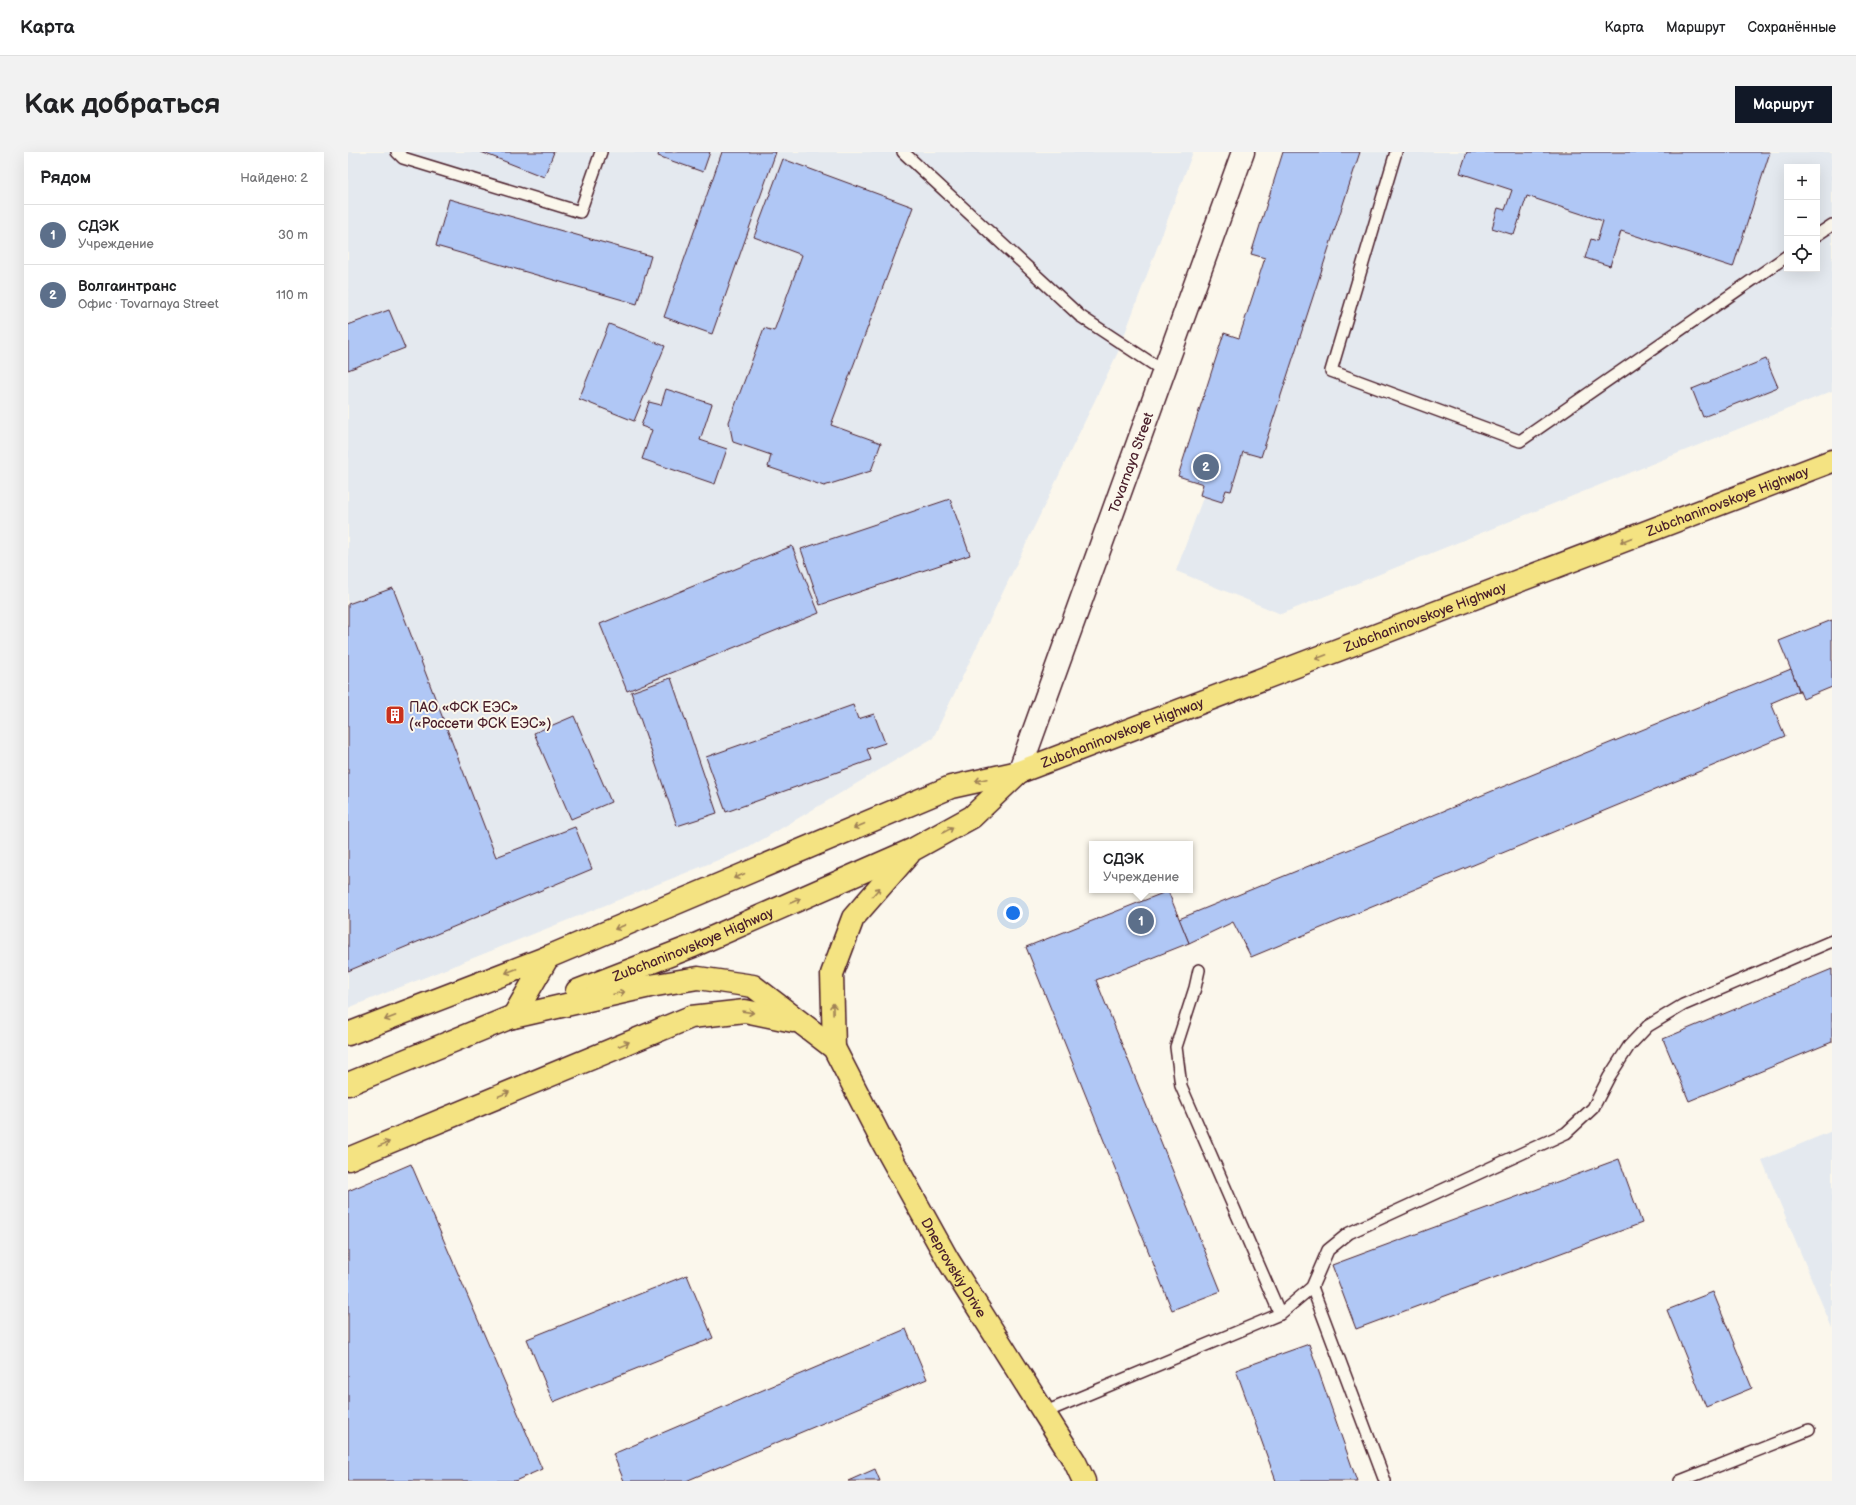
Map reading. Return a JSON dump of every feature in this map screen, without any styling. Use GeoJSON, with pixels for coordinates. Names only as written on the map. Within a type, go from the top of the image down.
{"type":"FeatureCollection","features":[{"type":"Feature","properties":{"kind":"main road","name":"Zubchaninovskoye Highway"},"geometry":{"type":"LineString","coordinates":[[348,1034],[548,957],[951,787],[1019,772],[1832,461]]}},
{"type":"Feature","properties":{"kind":"main road","name":"Zubchaninovskoye Highway"},"geometry":{"type":"LineString","coordinates":[[348,1084],[693,946],[914,849],[972,817],[1019,772]]}},
{"type":"Feature","properties":{"kind":"main road"},"geometry":{"type":"LineString","coordinates":[[834,1048],[832,974],[853,918],[914,849]]}},
{"type":"Feature","properties":{"kind":"main road"},"geometry":{"type":"LineString","coordinates":[[513,1017],[548,957]]}},
{"type":"Feature","properties":{"kind":"main road"},"geometry":{"type":"LineString","coordinates":[[513,1017],[650,986],[698,978],[753,986],[798,1022],[834,1048]]}},
{"type":"Feature","properties":{"kind":"main road"},"geometry":{"type":"LineString","coordinates":[[348,1159],[691,1017],[745,1011],[798,1022]]}},
{"type":"Feature","properties":{"kind":"main road","name":"Dneprovskiy Drive"},"geometry":{"type":"LineString","coordinates":[[834,1048],[882,1141],[948,1260],[1075,1462],[1084,1481]]}},
{"type":"Feature","properties":{"kind":"street","name":"Tovarnaya Street"},"geometry":{"type":"LineString","coordinates":[[1019,772],[1165,372],[1243,152]]}},
{"type":"Feature","properties":{"kind":"lane"},"geometry":{"type":"LineString","coordinates":[[397,152],[403,158],[580,212],[601,152]]}},
{"type":"Feature","properties":{"kind":"lane"},"geometry":{"type":"LineString","coordinates":[[903,152],[1080,316],[1165,372]]}},
{"type":"Feature","properties":{"kind":"lane"},"geometry":{"type":"LineString","coordinates":[[1396,152],[1331,371],[1520,441],[1784,258]]}},
{"type":"Feature","properties":{"kind":"lane"},"geometry":{"type":"LineString","coordinates":[[1820,233],[1832,224]]}},
{"type":"Feature","properties":{"kind":"lane"},"geometry":{"type":"LineString","coordinates":[[1043,1413],[1280,1314],[1312,1287],[1328,1250],[1349,1233],[1566,1133],[1593,1108],[1609,1077],[1629,1046],[1648,1026],[1683,1005],[1832,941]]}},
{"type":"Feature","properties":{"kind":"lane"},"geometry":{"type":"LineString","coordinates":[[1199,970],[1195,988],[1176,1047],[1181,1086],[1280,1314]]}},
{"type":"Feature","properties":{"kind":"lane"},"geometry":{"type":"LineString","coordinates":[[1312,1287],[1385,1481]]}},
{"type":"Feature","properties":{"kind":"lane"},"geometry":{"type":"LineString","coordinates":[[1680,1481],[1810,1430]]}},
{"type":"Feature","properties":{"kind":"shaded area"},"geometry":{"type":"Polygon","coordinates":[[[348,152],[1193,152],[1118,352],[933,738],[748,848],[348,1008],[348,152]]]}},
{"type":"Feature","properties":{"kind":"shaded area"},"geometry":{"type":"Polygon","coordinates":[[[1330,152],[1832,152],[1832,391],[1281,614],[1176,571],[1330,152]]]}},
{"type":"Feature","properties":{"kind":"shaded area"},"geometry":{"type":"Polygon","coordinates":[[[1832,1131],[1832,1328],[1762,1160],[1832,1131]]]}},
{"type":"Feature","properties":{"kind":"building"},"geometry":{"type":"Polygon","coordinates":[[[481,152],[554,152],[544,177],[481,152]]]}},
{"type":"Feature","properties":{"kind":"building"},"geometry":{"type":"Polygon","coordinates":[[[659,152],[710,152],[703,172],[658,156],[659,152]]]}},
{"type":"Feature","properties":{"kind":"building"},"geometry":{"type":"Polygon","coordinates":[[[722,152],[776,152],[712,334],[664,317],[722,152]]]}},
{"type":"Feature","properties":{"kind":"building"},"geometry":{"type":"Polygon","coordinates":[[[1283,152],[1360,152],[1261,457],[1243,452],[1231,491],[1226,490],[1222,502],[1200,495],[1203,484],[1178,476],[1224,333],[1239,338],[1265,258],[1251,254],[1283,152]]]}},
{"type":"Feature","properties":{"kind":"building"},"geometry":{"type":"Polygon","coordinates":[[[1467,152],[1770,152],[1733,267],[1621,231],[1610,266],[1585,258],[1591,239],[1597,241],[1603,221],[1527,196],[1514,235],[1492,228],[1498,208],[1505,210],[1512,190],[1460,173],[1467,152]]]}},
{"type":"Feature","properties":{"kind":"building"},"geometry":{"type":"Polygon","coordinates":[[[783,159],[913,207],[831,425],[881,443],[871,471],[824,486],[768,467],[771,455],[733,442],[729,422],[764,328],[774,331],[802,255],[754,237],[783,159]]]}},
{"type":"Feature","properties":{"kind":"building"},"geometry":{"type":"Polygon","coordinates":[[[449,199],[651,256],[637,304],[436,246],[449,199]]]}},
{"type":"Feature","properties":{"kind":"building"},"geometry":{"type":"Polygon","coordinates":[[[389,310],[405,348],[348,370],[348,325],[389,310]]]}},
{"type":"Feature","properties":{"kind":"building"},"geometry":{"type":"Polygon","coordinates":[[[609,324],[665,346],[634,421],[579,399],[609,324]]]}},
{"type":"Feature","properties":{"kind":"building"},"geometry":{"type":"Polygon","coordinates":[[[1766,359],[1778,387],[1703,417],[1692,389],[1766,359]]]}},
{"type":"Feature","properties":{"kind":"building"},"geometry":{"type":"Polygon","coordinates":[[[666,389],[712,404],[700,440],[727,449],[715,484],[642,459],[652,430],[641,426],[649,402],[661,405],[666,389]]]}},
{"type":"Feature","properties":{"kind":"building"},"geometry":{"type":"Polygon","coordinates":[[[950,499],[970,555],[820,605],[801,549],[950,499]]]}},
{"type":"Feature","properties":{"kind":"building"},"geometry":{"type":"Polygon","coordinates":[[[792,546],[819,613],[627,691],[600,624],[792,546]]]}},
{"type":"Feature","properties":{"kind":"building","name":"ПАО «ФСК ЕЭС» («Россети ФСК ЕЭС»)"},"geometry":{"type":"Polygon","coordinates":[[[393,588],[496,857],[575,827],[592,869],[348,971],[348,604],[393,588]]]}},
{"type":"Feature","properties":{"kind":"building"},"geometry":{"type":"Polygon","coordinates":[[[1832,620],[1832,687],[1803,699],[1779,641],[1832,620]]]}},
{"type":"Feature","properties":{"kind":"building"},"geometry":{"type":"Polygon","coordinates":[[[1791,669],[1799,691],[1771,703],[1785,736],[1251,957],[1233,922],[1189,943],[1179,919],[1791,669]]]}},
{"type":"Feature","properties":{"kind":"building"},"geometry":{"type":"Polygon","coordinates":[[[671,678],[717,813],[677,826],[631,692],[671,678]]]}},
{"type":"Feature","properties":{"kind":"building"},"geometry":{"type":"Polygon","coordinates":[[[853,705],[858,719],[874,714],[885,743],[867,749],[871,760],[726,812],[706,757],[853,705]]]}},
{"type":"Feature","properties":{"kind":"building"},"geometry":{"type":"Polygon","coordinates":[[[574,716],[611,802],[571,819],[534,733],[574,716]]]}},
{"type":"Feature","properties":{"kind":"building"},"geometry":{"type":"Polygon","coordinates":[[[1163,893],[1169,893],[1189,943],[1096,980],[1221,1291],[1172,1310],[1026,947],[1163,893]]]}},
{"type":"Feature","properties":{"kind":"building"},"geometry":{"type":"Polygon","coordinates":[[[1832,969],[1832,1042],[1689,1101],[1663,1039],[1832,969]]]}},
{"type":"Feature","properties":{"kind":"building"},"geometry":{"type":"Polygon","coordinates":[[[1619,1159],[1642,1223],[1356,1329],[1332,1265],[1619,1159]]]}},
{"type":"Feature","properties":{"kind":"building"},"geometry":{"type":"Polygon","coordinates":[[[411,1164],[542,1469],[515,1481],[348,1481],[348,1191],[411,1164]]]}},
{"type":"Feature","properties":{"kind":"building"},"geometry":{"type":"Polygon","coordinates":[[[687,1275],[713,1338],[553,1402],[527,1339],[687,1275]]]}},
{"type":"Feature","properties":{"kind":"building"},"geometry":{"type":"Polygon","coordinates":[[[1713,1292],[1752,1388],[1706,1407],[1667,1310],[1713,1292]]]}},
{"type":"Feature","properties":{"kind":"building"},"geometry":{"type":"Polygon","coordinates":[[[906,1329],[927,1379],[686,1481],[624,1481],[613,1454],[906,1329]]]}},
{"type":"Feature","properties":{"kind":"building"},"geometry":{"type":"Polygon","coordinates":[[[1309,1344],[1357,1481],[1276,1481],[1236,1370],[1309,1344]]]}},
{"type":"Feature","properties":{"kind":"building"},"geometry":{"type":"Polygon","coordinates":[[[875,1469],[880,1481],[848,1481],[875,1469]]]}},
{"type":"Feature","properties":{"kind":"place","name":"Волгаинтранс"},"geometry":{"type":"Point","coordinates":[1206,467]}},
{"type":"Feature","properties":{"kind":"place","name":"ПАО «ФСК ЕЭС» («Россети ФСК ЕЭС»)"},"geometry":{"type":"Point","coordinates":[395,715]}},
{"type":"Feature","properties":{"kind":"place","name":"СДЭК"},"geometry":{"type":"Point","coordinates":[1141,921]}}]}
